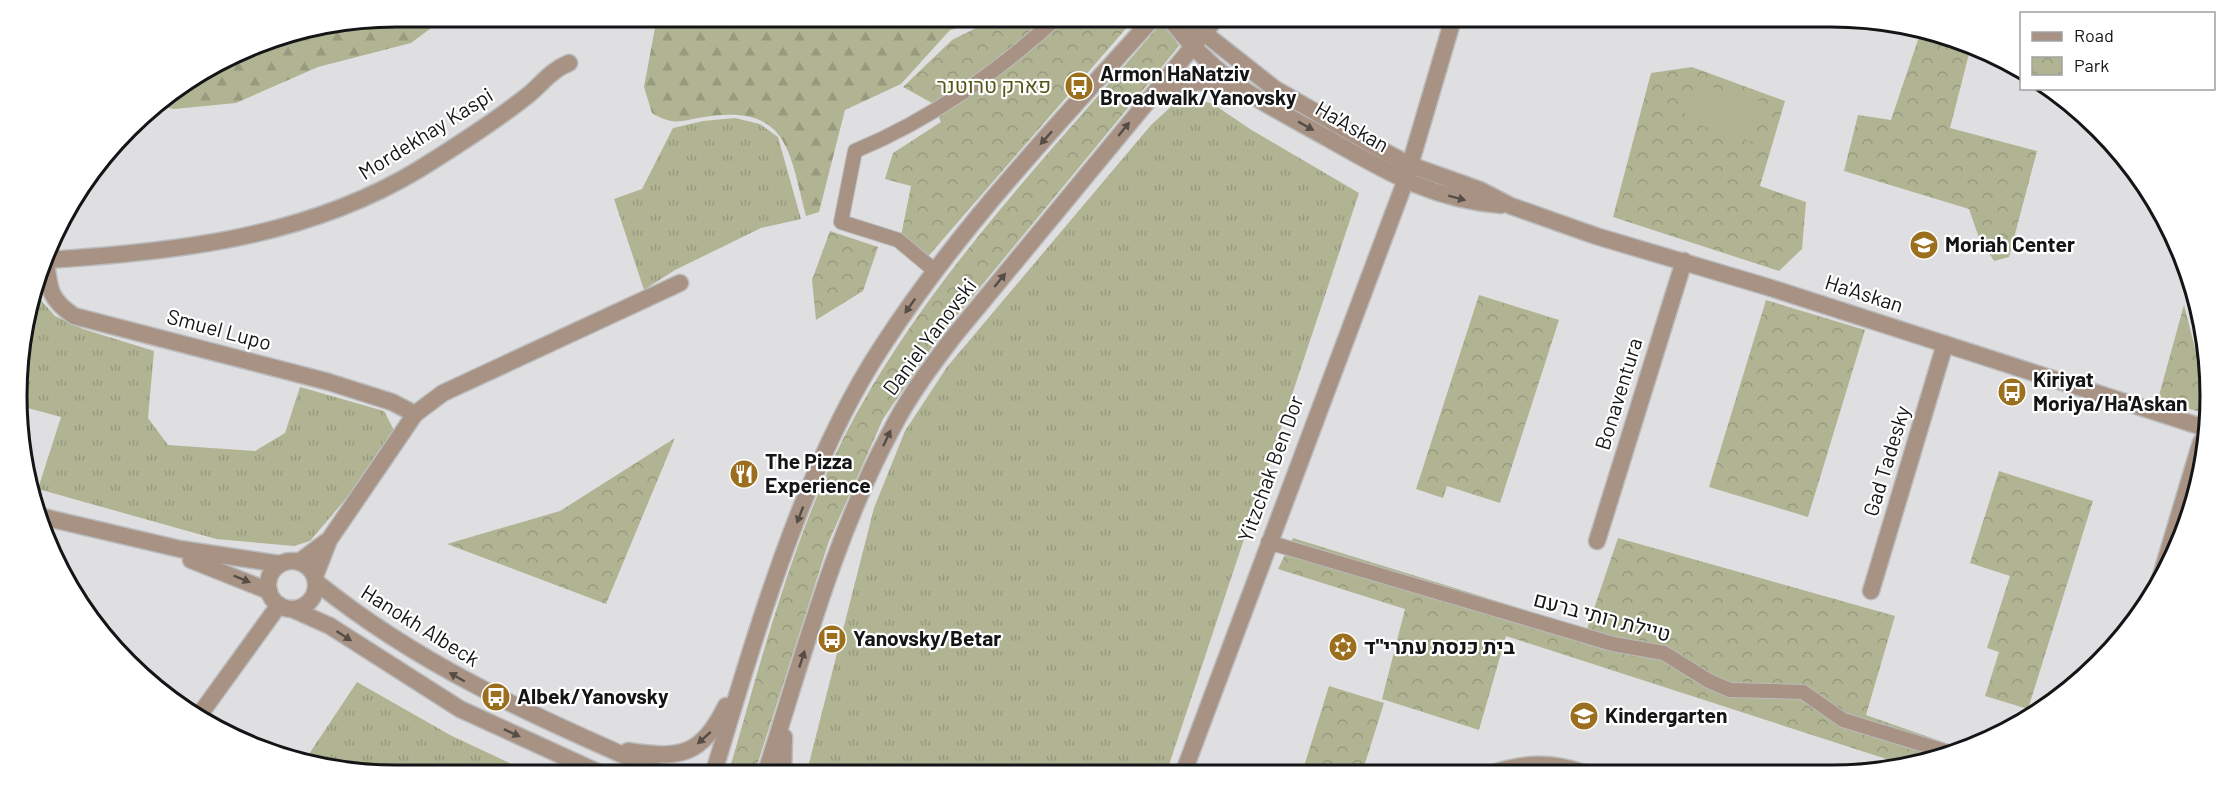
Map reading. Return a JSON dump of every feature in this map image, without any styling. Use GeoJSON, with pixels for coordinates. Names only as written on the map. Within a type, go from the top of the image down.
{"type":"FeatureCollection","features":[{"type":"Feature","properties":{"kind":"street"},"geometry":{"type":"LineString","coordinates":[[934,270],[898,240],[841,222],[855,151],[924,117],[977,84],[1020,52],[1047,27]]}},
{"type":"Feature","properties":{"kind":"street","name":"Daniel Yanovski"},"geometry":{"type":"LineString","coordinates":[[716,765],[745,671],[809,490],[834,435],[882,346],[934,270],[1018,169],[1145,27]]}},
{"type":"Feature","properties":{"kind":"street","name":"Ha'Askan"},"geometry":{"type":"LineString","coordinates":[[1176,27],[1192,48],[1237,87],[1405,182],[1461,200],[1511,206]]}},
{"type":"Feature","properties":{"kind":"street","name":"Ha'Askan"},"geometry":{"type":"LineString","coordinates":[[1194,27],[1265,82],[1410,165],[1458,182],[1511,206],[1596,236],[1683,261],[2199,426]]}},
{"type":"Feature","properties":{"kind":"street","name":"Daniel Yanovski"},"geometry":{"type":"LineString","coordinates":[[768,765],[830,574],[868,477],[892,427],[923,377],[1209,27]]}},
{"type":"Feature","properties":{"kind":"street","name":"Yitzchak Ben Dor"},"geometry":{"type":"LineString","coordinates":[[1185,765],[1405,182],[1451,27]]}},
{"type":"Feature","properties":{"kind":"street","name":"Mordekhay Kaspi"},"geometry":{"type":"LineString","coordinates":[[53,259],[204,244],[250,236],[318,218],[365,199],[416,171],[527,96],[556,68],[569,63]]}},
{"type":"Feature","properties":{"kind":"street"},"geometry":{"type":"LineString","coordinates":[[1158,88],[1199,81],[1237,87]]}},
{"type":"Feature","properties":{"kind":"street","name":"Bonaventura"},"geometry":{"type":"LineString","coordinates":[[1597,541],[1683,261]]}},
{"type":"Feature","properties":{"kind":"street","name":"Smuel Lupo"},"geometry":{"type":"LineString","coordinates":[[48,275],[49,289],[60,306],[75,316],[329,382],[392,402],[414,414]]}},
{"type":"Feature","properties":{"kind":"street"},"geometry":{"type":"LineString","coordinates":[[203,711],[286,607],[307,604],[315,593],[316,579],[329,540],[414,414],[443,393],[680,283]]}},
{"type":"Feature","properties":{"kind":"street","name":"Gad Tadesky"},"geometry":{"type":"LineString","coordinates":[[1871,591],[1945,344]]}},
{"type":"Feature","properties":{"kind":"street"},"geometry":{"type":"LineString","coordinates":[[2175,528],[2192,472]]}},
{"type":"Feature","properties":{"kind":"street"},"geometry":{"type":"LineString","coordinates":[[48,518],[128,539],[217,556],[280,564],[299,562],[329,540]]}},
{"type":"Feature","properties":{"kind":"street"},"geometry":{"type":"LineString","coordinates":[[128,539],[209,566],[269,591],[286,607],[330,626],[460,708],[583,765]]}},
{"type":"Feature","properties":{"kind":"street","name":"טיילת רותי ברעם"},"geometry":{"type":"LineString","coordinates":[[1268,542],[1613,644],[1664,653],[1709,681],[1730,690],[1803,692],[1843,720],[1938,749]]}},
{"type":"Feature","properties":{"kind":"street"},"geometry":{"type":"LineString","coordinates":[[299,562],[309,567],[316,579]]}},
{"type":"Feature","properties":{"kind":"street"},"geometry":{"type":"LineString","coordinates":[[269,591],[271,573],[280,564]]}},
{"type":"Feature","properties":{"kind":"street","name":"Hanokh Albeck"},"geometry":{"type":"LineString","coordinates":[[316,579],[342,604],[452,674],[645,765]]}},
{"type":"Feature","properties":{"kind":"street"},"geometry":{"type":"LineString","coordinates":[[604,747],[653,755],[675,754],[691,749],[707,739],[745,671]]}},
{"type":"Feature","properties":{"kind":"street"},"geometry":{"type":"LineString","coordinates":[[782,765],[789,698]]}},
{"type":"Feature","properties":{"kind":"street"},"geometry":{"type":"LineString","coordinates":[[1527,765],[1535,763],[1557,765]]}},
{"type":"Feature","properties":{"kind":"green space"},"geometry":{"type":"Polygon","coordinates":[[[433,27],[411,43],[318,67],[236,103],[174,109],[166,107],[211,76],[277,47],[348,30],[433,27]]]}},
{"type":"Feature","properties":{"kind":"green space"},"geometry":{"type":"Polygon","coordinates":[[[655,27],[962,27],[950,30],[901,84],[845,110],[819,212],[806,216],[788,152],[780,137],[769,125],[753,118],[732,115],[677,121],[666,120],[652,113],[644,87],[655,27]]]}},
{"type":"Feature","properties":{"kind":"green space","name":"פארק טרוטנר"},"geometry":{"type":"Polygon","coordinates":[[[1127,27],[925,260],[899,246],[911,186],[885,179],[893,153],[941,122],[932,103],[903,87],[952,40],[976,28],[1127,27]]]}},
{"type":"Feature","properties":{"kind":"green space"},"geometry":{"type":"Polygon","coordinates":[[[1158,27],[1167,27],[1179,46],[936,341],[883,419],[829,541],[757,765],[731,765],[778,603],[808,518],[844,437],[876,380],[912,325],[950,272],[1034,170],[1158,27]]]}},
{"type":"Feature","properties":{"kind":"green space"},"geometry":{"type":"Polygon","coordinates":[[[1919,38],[1969,54],[1950,128],[2037,151],[2009,257],[1994,261],[1978,235],[1969,209],[1844,171],[1858,115],[1891,120],[1919,38]]]}},
{"type":"Feature","properties":{"kind":"green space"},"geometry":{"type":"Polygon","coordinates":[[[1692,67],[1785,101],[1760,186],[1806,202],[1802,249],[1779,271],[1613,217],[1651,73],[1692,67]]]}},
{"type":"Feature","properties":{"kind":"green space"},"geometry":{"type":"Polygon","coordinates":[[[1695,82],[1765,103],[1753,142],[1683,120],[1695,82]]]}},
{"type":"Feature","properties":{"kind":"green space"},"geometry":{"type":"Polygon","coordinates":[[[1194,98],[1213,104],[1250,129],[1359,193],[1169,765],[809,765],[874,508],[905,431],[947,367],[1151,125],[1175,103],[1194,98]]]}},
{"type":"Feature","properties":{"kind":"green space"},"geometry":{"type":"Polygon","coordinates":[[[735,118],[760,124],[778,137],[801,219],[761,228],[675,270],[644,290],[614,199],[642,189],[673,128],[703,121],[735,118]]]}},
{"type":"Feature","properties":{"kind":"green space"},"geometry":{"type":"Polygon","coordinates":[[[830,231],[878,247],[863,291],[816,320],[812,280],[830,231]]]}},
{"type":"Feature","properties":{"kind":"green space"},"geometry":{"type":"Polygon","coordinates":[[[1479,295],[1559,320],[1500,503],[1447,486],[1443,498],[1416,489],[1479,295]]]}},
{"type":"Feature","properties":{"kind":"green space"},"geometry":{"type":"Polygon","coordinates":[[[40,299],[55,316],[83,329],[154,351],[148,418],[168,445],[255,451],[285,433],[300,387],[384,411],[395,432],[361,481],[310,541],[294,546],[216,539],[39,489],[61,417],[27,408],[30,348],[40,299]]]}},
{"type":"Feature","properties":{"kind":"green space"},"geometry":{"type":"Polygon","coordinates":[[[1766,300],[1865,330],[1808,517],[1709,487],[1766,300]]]}},
{"type":"Feature","properties":{"kind":"green space"},"geometry":{"type":"Polygon","coordinates":[[[2184,305],[2198,355],[2199,412],[2158,399],[2184,305]]]}},
{"type":"Feature","properties":{"kind":"green space"},"geometry":{"type":"Polygon","coordinates":[[[675,438],[606,604],[447,544],[560,511],[675,438]]]}},
{"type":"Feature","properties":{"kind":"green space"},"geometry":{"type":"Polygon","coordinates":[[[1999,471],[2093,501],[2027,709],[1985,696],[1999,652],[1987,648],[2010,576],[1970,563],[1999,471]]]}},
{"type":"Feature","properties":{"kind":"green space"},"geometry":{"type":"Polygon","coordinates":[[[1293,538],[1587,629],[1618,538],[1895,616],[1866,715],[1951,745],[1890,760],[1506,636],[1479,730],[1382,699],[1405,609],[1278,569],[1293,538]]]}},
{"type":"Feature","properties":{"kind":"green space"},"geometry":{"type":"Polygon","coordinates":[[[357,682],[450,735],[514,765],[372,764],[309,754],[357,682]]]}},
{"type":"Feature","properties":{"kind":"green space"},"geometry":{"type":"Polygon","coordinates":[[[1329,686],[1384,703],[1365,765],[1304,765],[1329,686]]]}},
{"type":"Feature","properties":{"kind":"place","name":"Armon HaNatziv Broadwalk/Yanovsky"},"geometry":{"type":"Point","coordinates":[1079,86]}},
{"type":"Feature","properties":{"kind":"place","name":"Moriah Center"},"geometry":{"type":"Point","coordinates":[1924,245]}},
{"type":"Feature","properties":{"kind":"place","name":"Kiriyat Moriya/Ha'Askan"},"geometry":{"type":"Point","coordinates":[2012,392]}},
{"type":"Feature","properties":{"kind":"place","name":"The Pizza Experience"},"geometry":{"type":"Point","coordinates":[744,474]}},
{"type":"Feature","properties":{"kind":"place","name":"Yanovsky/Betar"},"geometry":{"type":"Point","coordinates":[832,639]}},
{"type":"Feature","properties":{"kind":"place","name":"בית כנסת עתרי\"ד"},"geometry":{"type":"Point","coordinates":[1343,647]}},
{"type":"Feature","properties":{"kind":"place","name":"Albek/Yanovsky"},"geometry":{"type":"Point","coordinates":[496,697]}},
{"type":"Feature","properties":{"kind":"place","name":"Kindergarten"},"geometry":{"type":"Point","coordinates":[1584,716]}}]}
